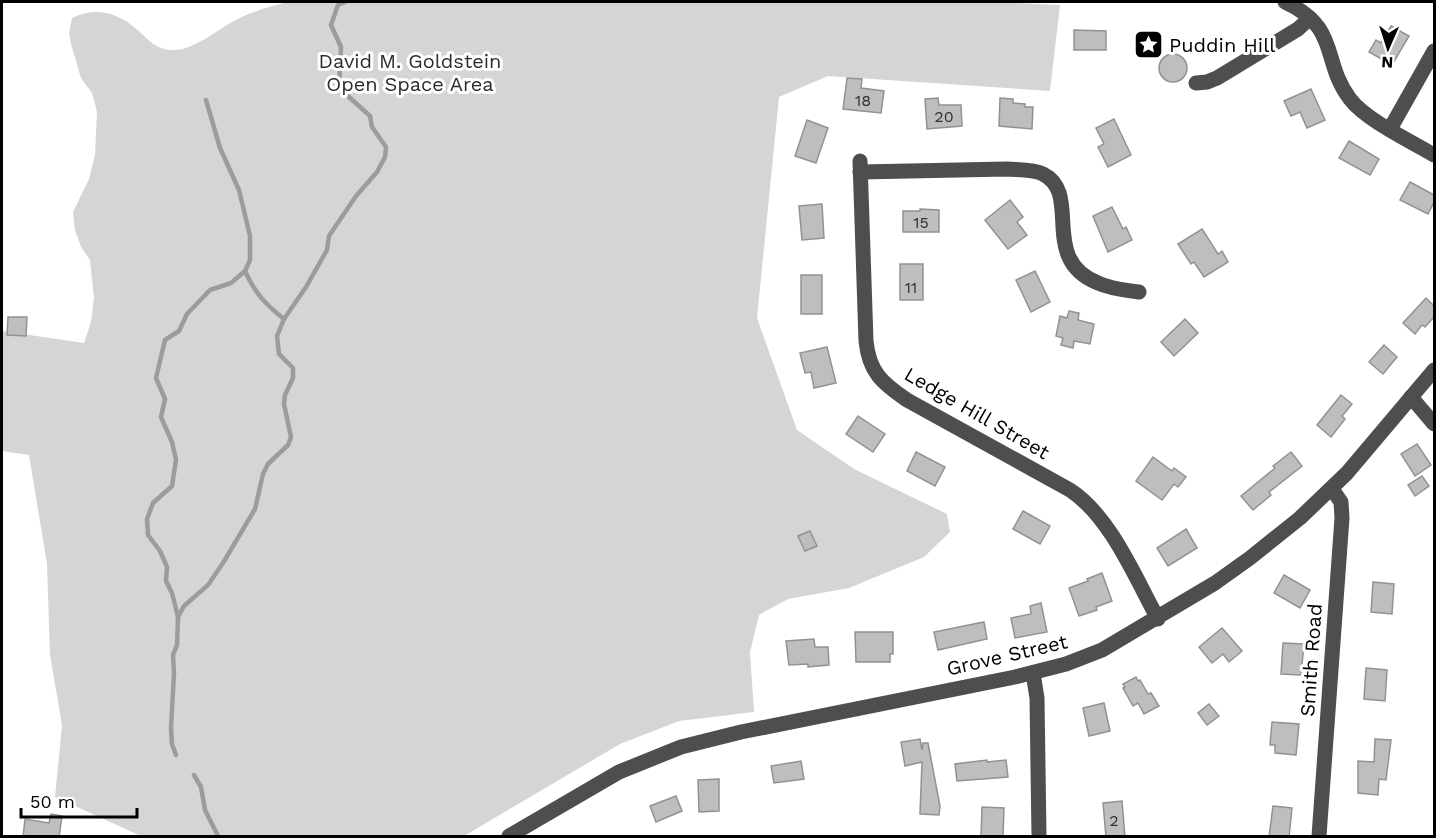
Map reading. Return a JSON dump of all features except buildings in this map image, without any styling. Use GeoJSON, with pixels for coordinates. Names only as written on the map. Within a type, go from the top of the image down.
{"type":"FeatureCollection","features":[{"type":"Feature","properties":{"kind":"street"},"geometry":{"type":"LineString","coordinates":[[1286,2],[1310,18],[1321,30],[1329,44],[1337,74],[1351,100],[1364,113],[1434,155]]}},
{"type":"Feature","properties":{"kind":"street"},"geometry":{"type":"LineString","coordinates":[[1196,83],[1207,82],[1226,73],[1298,29],[1310,18]]}},
{"type":"Feature","properties":{"kind":"street"},"geometry":{"type":"LineString","coordinates":[[1390,129],[1434,51]]}},
{"type":"Feature","properties":{"kind":"street","name":"Ledge Hill Street"},"geometry":{"type":"LineString","coordinates":[[1139,292],[1100,284],[1084,276],[1071,264],[1065,249],[1059,194],[1051,179],[1044,175],[1037,172],[1006,169],[860,166],[866,341],[869,363],[874,371],[888,387],[907,400],[1079,496],[1095,511],[1108,530],[1158,619]]}},
{"type":"Feature","properties":{"kind":"street","name":"Grove Street"},"geometry":{"type":"LineString","coordinates":[[509,837],[619,772],[681,747],[741,732],[1033,673],[1066,664],[1102,650],[1158,619],[1250,558],[1332,489],[1434,370]]}},
{"type":"Feature","properties":{"kind":"street"},"geometry":{"type":"LineString","coordinates":[[1411,397],[1434,424]]}},
{"type":"Feature","properties":{"kind":"street","name":"Smith Road"},"geometry":{"type":"LineString","coordinates":[[1319,837],[1342,518],[1341,502],[1332,489]]}},
{"type":"Feature","properties":{"kind":"street"},"geometry":{"type":"LineString","coordinates":[[1033,673],[1037,698],[1039,837]]}},
{"type":"Feature","properties":{"kind":"green space","name":"David M. Goldstein Open Space Area"},"geometry":{"type":"Polygon","coordinates":[[[288,2],[996,2],[1060,5],[1050,91],[828,76],[779,97],[757,318],[797,430],[854,469],[947,514],[950,532],[924,557],[849,588],[788,599],[759,615],[750,652],[754,712],[679,721],[620,744],[464,836],[141,836],[55,797],[62,725],[50,655],[47,564],[29,455],[2,451],[2,331],[84,343],[91,322],[94,298],[90,260],[81,247],[75,230],[73,212],[89,179],[95,155],[97,112],[92,93],[81,78],[71,44],[69,33],[72,18],[97,12],[113,15],[128,23],[157,46],[174,50],[196,44],[245,15],[288,2]]]}},
{"type":"Feature","properties":{"kind":"waterway"},"geometry":{"type":"LineString","coordinates":[[176,755],[172,744],[171,728],[173,655],[177,645],[178,617],[184,606],[208,585],[223,563],[255,509],[263,474],[268,464],[288,445],[291,437],[284,404],[285,395],[293,378],[293,368],[279,354],[277,336],[284,319],[327,250],[329,236],[356,196],[377,172],[385,157],[386,147],[372,127],[370,116],[339,88],[341,47],[331,25],[338,5],[345,2]]}},
{"type":"Feature","properties":{"kind":"waterway"},"geometry":{"type":"LineString","coordinates":[[206,100],[220,148],[239,190],[250,236],[250,260],[245,271],[261,298],[284,319]]}},
{"type":"Feature","properties":{"kind":"waterway"},"geometry":{"type":"LineString","coordinates":[[178,617],[172,593],[166,581],[167,567],[160,551],[148,535],[147,519],[153,503],[172,486],[176,460],[172,442],[161,417],[165,399],[156,378],[165,340],[179,331],[187,314],[210,290],[231,283],[245,271]]}},
{"type":"Feature","properties":{"kind":"waterway"},"geometry":{"type":"LineString","coordinates":[[194,775],[201,787],[205,810],[218,836]]}},
{"type":"Feature","properties":{"kind":"place","name":"Puddin Hill"},"geometry":{"type":"Point","coordinates":[1148,45]}}]}
